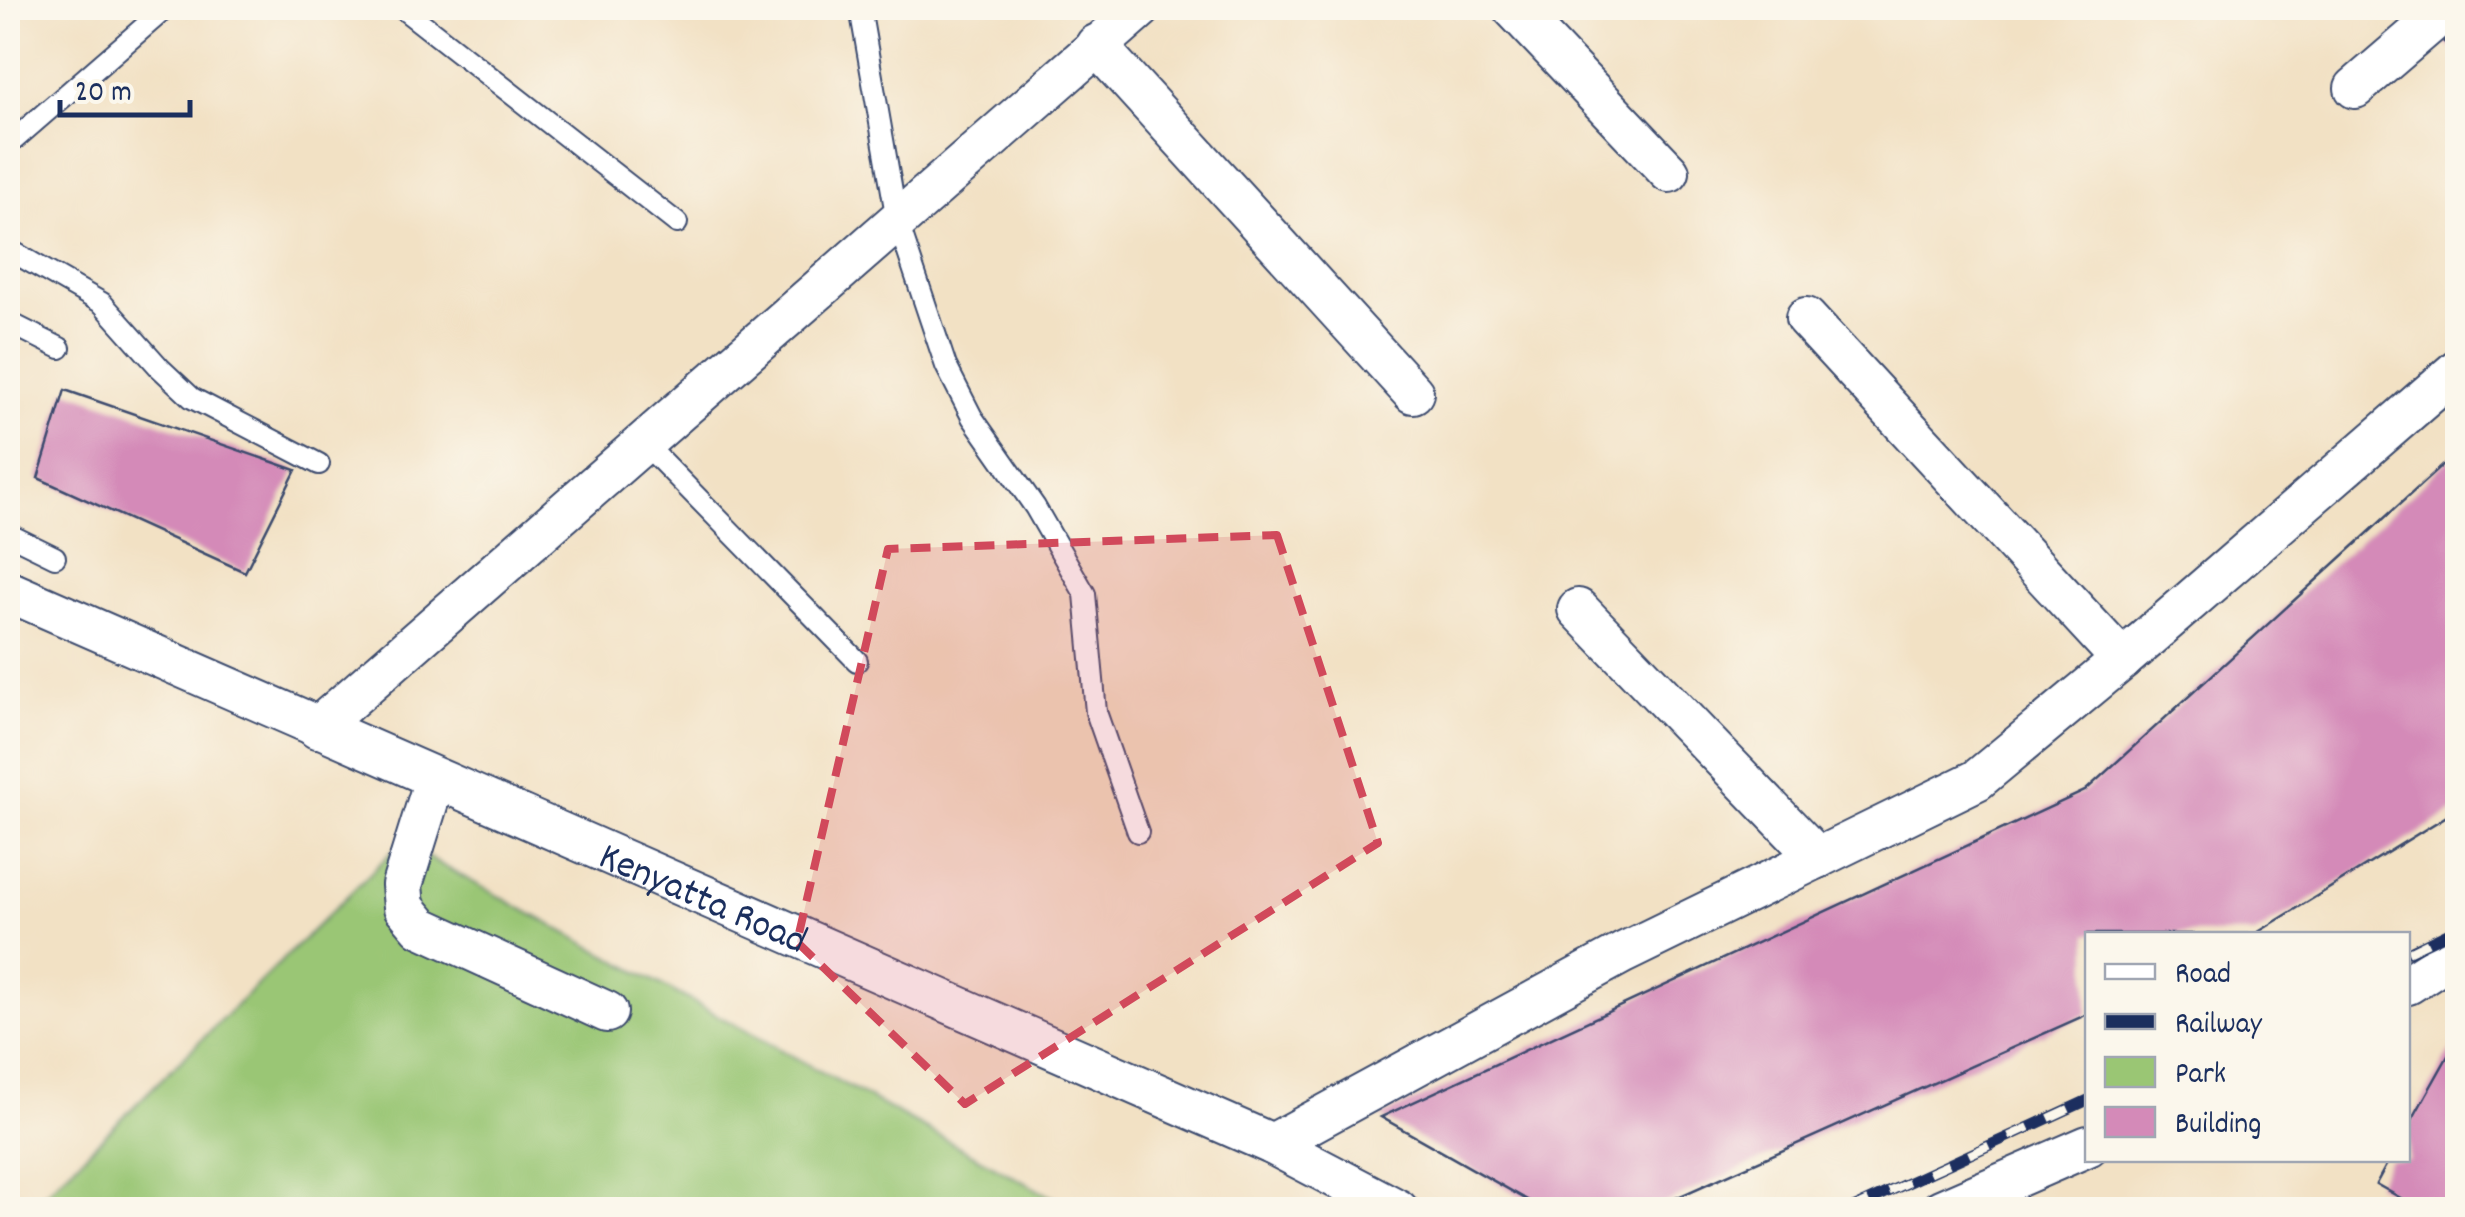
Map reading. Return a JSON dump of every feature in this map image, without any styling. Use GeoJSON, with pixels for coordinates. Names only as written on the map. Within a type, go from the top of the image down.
{"type":"FeatureCollection","features":[{"type":"Feature","properties":{"kind":"street"},"geometry":{"type":"LineString","coordinates":[[317,728],[1140,8]]}},
{"type":"Feature","properties":{"kind":"street"},"geometry":{"type":"LineString","coordinates":[[1513,8],[1669,172]]}},
{"type":"Feature","properties":{"kind":"street"},"geometry":{"type":"LineString","coordinates":[[2355,88],[2448,8]]}},
{"type":"Feature","properties":{"kind":"street"},"geometry":{"type":"LineString","coordinates":[[1096,45],[1414,393]]}},
{"type":"Feature","properties":{"kind":"street"},"geometry":{"type":"LineString","coordinates":[[1806,318],[2122,660]]}},
{"type":"Feature","properties":{"kind":"street"},"geometry":{"type":"LineString","coordinates":[[1272,1144],[1623,953],[1977,780],[2458,369]]}},
{"type":"Feature","properties":{"kind":"street","name":"Kenyatta Road"},"geometry":{"type":"LineString","coordinates":[[8,591],[1272,1144],[1398,1210]]}},
{"type":"Feature","properties":{"kind":"street"},"geometry":{"type":"LineString","coordinates":[[1578,609],[1818,858]]}},
{"type":"Feature","properties":{"kind":"street"},"geometry":{"type":"LineString","coordinates":[[436,779],[402,885],[404,906],[421,928],[607,1012]]}},
{"type":"Feature","properties":{"kind":"street"},"geometry":{"type":"LineString","coordinates":[[2410,983],[2458,952]]}},
{"type":"Feature","properties":{"kind":"street"},"geometry":{"type":"LineString","coordinates":[[1941,1210],[2085,1147]]}},
{"type":"Feature","properties":{"kind":"lane"},"geometry":{"type":"LineString","coordinates":[[8,145],[166,8]]}},
{"type":"Feature","properties":{"kind":"lane"},"geometry":{"type":"LineString","coordinates":[[402,8],[677,223]]}},
{"type":"Feature","properties":{"kind":"lane"},"geometry":{"type":"LineString","coordinates":[[860,8],[897,220],[946,366],[972,417],[1036,507],[1085,594],[1096,712],[1138,832]]}},
{"type":"Feature","properties":{"kind":"lane"},"geometry":{"type":"LineString","coordinates":[[8,249],[102,302],[192,398],[319,464]]}},
{"type":"Feature","properties":{"kind":"lane"},"geometry":{"type":"LineString","coordinates":[[8,322],[60,348]]}},
{"type":"Feature","properties":{"kind":"lane"},"geometry":{"type":"LineString","coordinates":[[643,442],[857,661]]}},
{"type":"Feature","properties":{"kind":"lane"},"geometry":{"type":"LineString","coordinates":[[8,534],[55,557]]}},
{"type":"Feature","properties":{"kind":"highlighted area"},"geometry":{"type":"Polygon","coordinates":[[[1277,535],[1378,843],[965,1104],[797,942],[888,549],[1277,535]]]}},
{"type":"Feature","properties":{"kind":"green space"},"geometry":{"type":"Polygon","coordinates":[[[401,843],[1073,1209],[8,1210],[8,1200],[35,1204],[401,843]]]}},
{"type":"Feature","properties":{"kind":"building"},"geometry":{"type":"Polygon","coordinates":[[[2458,30],[2458,54],[2444,42],[2458,30]]]}},
{"type":"Feature","properties":{"kind":"building"},"geometry":{"type":"Polygon","coordinates":[[[65,390],[296,470],[245,572],[38,478],[65,390]]]}},
{"type":"Feature","properties":{"kind":"building"},"geometry":{"type":"Polygon","coordinates":[[[2458,451],[2458,809],[2258,932],[2085,932],[2085,1015],[1649,1210],[1545,1210],[1381,1117],[2085,791],[2458,451]]]}},
{"type":"Feature","properties":{"kind":"building"},"geometry":{"type":"Polygon","coordinates":[[[2458,1038],[2458,1210],[2422,1210],[2376,1184],[2388,1162],[2410,1162],[2410,1123],[2458,1038]]]}},
{"type":"Feature","properties":{"kind":"railway"},"geometry":{"type":"LineString","coordinates":[[2410,951],[2458,928]]}},
{"type":"Feature","properties":{"kind":"railway"},"geometry":{"type":"LineString","coordinates":[[1849,1210],[2085,1101]]}}]}
